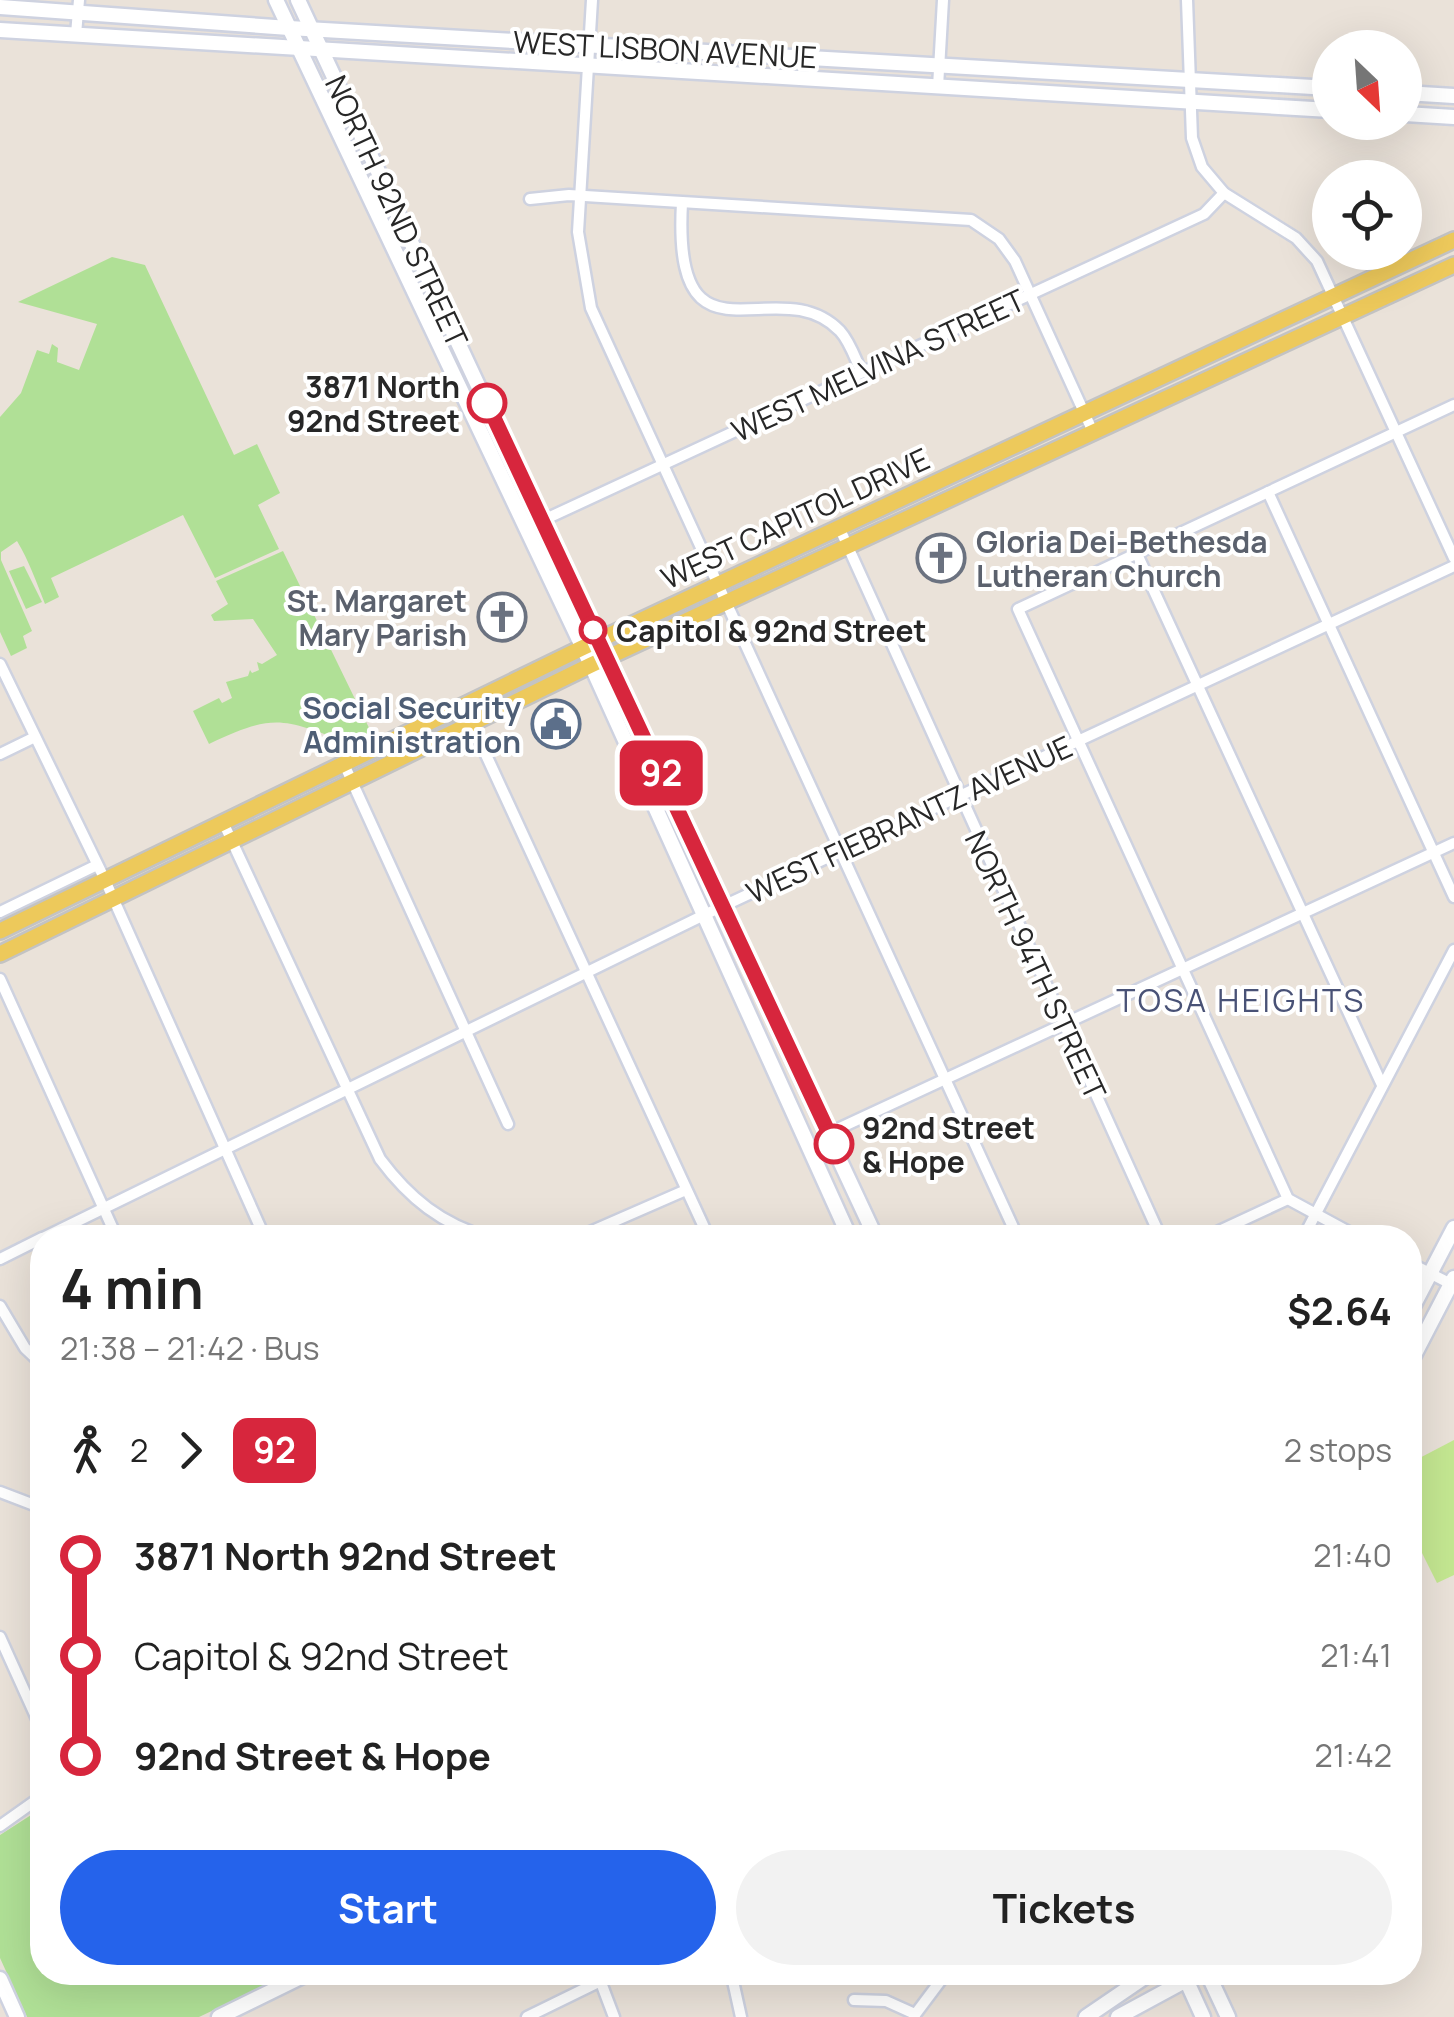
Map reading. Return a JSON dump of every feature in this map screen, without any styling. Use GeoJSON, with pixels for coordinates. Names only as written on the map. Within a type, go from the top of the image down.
{"type":"FeatureCollection","features":[{"type":"Feature","properties":{"kind":"main road","name":"NORTH 92ND STREET"},"geometry":{"type":"LineString","coordinates":[[276,0],[527,528],[723,906],[870,1225]]}},
{"type":"Feature","properties":{"kind":"main road","name":"NORTH 92ND STREET"},"geometry":{"type":"LineString","coordinates":[[298,0],[542,520],[704,914],[844,1225]]}},
{"type":"Feature","properties":{"kind":"main road","name":"WEST LISBON AVENUE"},"geometry":{"type":"LineString","coordinates":[[0,7],[78,6],[289,28],[1312,87]]}},
{"type":"Feature","properties":{"kind":"main road","name":"WEST LISBON AVENUE"},"geometry":{"type":"LineString","coordinates":[[0,30],[1312,109]]}},
{"type":"Feature","properties":{"kind":"main road"},"geometry":{"type":"LineString","coordinates":[[1422,94],[1454,96]]}},
{"type":"Feature","properties":{"kind":"main road"},"geometry":{"type":"LineString","coordinates":[[1422,115],[1454,117]]}},
{"type":"Feature","properties":{"kind":"main road"},"geometry":{"type":"LineString","coordinates":[[370,198],[387,189]]}},
{"type":"Feature","properties":{"kind":"main road","name":"WEST CAPITOL DRIVE"},"geometry":{"type":"LineString","coordinates":[[0,954],[517,702],[646,618],[1454,240]]}},
{"type":"Feature","properties":{"kind":"main road"},"geometry":{"type":"LineString","coordinates":[[1438,272],[1440,259],[1454,250]]}},
{"type":"Feature","properties":{"kind":"main road","name":"WEST CAPITOL DRIVE"},"geometry":{"type":"LineString","coordinates":[[0,931],[463,705],[727,602],[1454,265]]}},
{"type":"Feature","properties":{"kind":"main road"},"geometry":{"type":"LineString","coordinates":[[1422,1289],[1454,1228]]}},
{"type":"Feature","properties":{"kind":"main road"},"geometry":{"type":"LineString","coordinates":[[1422,1340],[1452,1281]]}},
{"type":"Feature","properties":{"kind":"main road"},"geometry":{"type":"LineString","coordinates":[[0,1980],[17,2017]]}},
{"type":"Feature","properties":{"kind":"main road"},"geometry":{"type":"LineString","coordinates":[[219,2017],[284,1985]]}},
{"type":"Feature","properties":{"kind":"main road"},"geometry":{"type":"LineString","coordinates":[[1086,2017],[1128,1985]]}},
{"type":"Feature","properties":{"kind":"main road"},"geometry":{"type":"LineString","coordinates":[[1133,1985],[1140,2002]]}},
{"type":"Feature","properties":{"kind":"main road"},"geometry":{"type":"LineString","coordinates":[[1118,2017],[1169,1985]]}},
{"type":"Feature","properties":{"kind":"main road"},"geometry":{"type":"LineString","coordinates":[[1188,1985],[1203,2017]]}},
{"type":"Feature","properties":{"kind":"main road"},"geometry":{"type":"LineString","coordinates":[[1211,1985],[1228,2017]]}},
{"type":"Feature","properties":{"kind":"street"},"geometry":{"type":"LineString","coordinates":[[592,0],[579,196],[580,260],[591,308],[1012,1225]]}},
{"type":"Feature","properties":{"kind":"street"},"geometry":{"type":"LineString","coordinates":[[938,87],[943,0]]}},
{"type":"Feature","properties":{"kind":"street"},"geometry":{"type":"LineString","coordinates":[[1187,0],[1197,155],[1224,192],[1296,238],[1317,261],[1454,558]]}},
{"type":"Feature","properties":{"kind":"street"},"geometry":{"type":"LineString","coordinates":[[76,34],[78,6]]}},
{"type":"Feature","properties":{"kind":"street","name":"WEST MELVINA STREET"},"geometry":{"type":"LineString","coordinates":[[527,528],[1204,214],[1224,192]]}},
{"type":"Feature","properties":{"kind":"street"},"geometry":{"type":"LineString","coordinates":[[530,198],[579,196],[971,220],[999,238],[1030,295],[1093,432]]}},
{"type":"Feature","properties":{"kind":"street"},"geometry":{"type":"LineString","coordinates":[[682,203],[680,258],[697,293],[722,308],[803,313],[828,322],[849,344],[861,372]]}},
{"type":"Feature","properties":{"kind":"street"},"geometry":{"type":"LineString","coordinates":[[1335,1225],[1288,1200],[1018,608],[1454,405]]}},
{"type":"Feature","properties":{"kind":"street"},"geometry":{"type":"LineString","coordinates":[[1268,492],[1454,897]]}},
{"type":"Feature","properties":{"kind":"street","name":"NORTH 94TH STREET"},"geometry":{"type":"LineString","coordinates":[[839,527],[1155,1225]]}},
{"type":"Feature","properties":{"kind":"street"},"geometry":{"type":"LineString","coordinates":[[1137,554],[1382,1085]]}},
{"type":"Feature","properties":{"kind":"street","name":"WEST FIEBRANTZ AVENUE"},"geometry":{"type":"LineString","coordinates":[[69,1225],[704,914],[1454,566]]}},
{"type":"Feature","properties":{"kind":"street"},"geometry":{"type":"LineString","coordinates":[[0,664],[105,880],[259,1225]]}},
{"type":"Feature","properties":{"kind":"street"},"geometry":{"type":"LineString","coordinates":[[463,705],[703,1225]]}},
{"type":"Feature","properties":{"kind":"street"},"geometry":{"type":"LineString","coordinates":[[0,754],[35,738]]}},
{"type":"Feature","properties":{"kind":"street"},"geometry":{"type":"LineString","coordinates":[[344,764],[508,1124]]}},
{"type":"Feature","properties":{"kind":"street"},"geometry":{"type":"LineString","coordinates":[[223,822],[380,1160],[400,1185],[456,1225]]}},
{"type":"Feature","properties":{"kind":"street"},"geometry":{"type":"LineString","coordinates":[[829,1133],[1454,843]]}},
{"type":"Feature","properties":{"kind":"street"},"geometry":{"type":"LineString","coordinates":[[0,912],[97,864]]}},
{"type":"Feature","properties":{"kind":"street"},"geometry":{"type":"LineString","coordinates":[[1310,1225],[1454,950]]}},
{"type":"Feature","properties":{"kind":"street"},"geometry":{"type":"LineString","coordinates":[[0,979],[111,1225]]}},
{"type":"Feature","properties":{"kind":"street"},"geometry":{"type":"LineString","coordinates":[[606,1225],[686,1190]]}},
{"type":"Feature","properties":{"kind":"street"},"geometry":{"type":"LineString","coordinates":[[1233,1225],[1288,1200]]}},
{"type":"Feature","properties":{"kind":"street","name":"WEST FIEBRANTZ AVENUE"},"geometry":{"type":"LineString","coordinates":[[0,1260],[30,1245]]}},
{"type":"Feature","properties":{"kind":"street"},"geometry":{"type":"LineString","coordinates":[[1422,1269],[1452,1281]]}},
{"type":"Feature","properties":{"kind":"street"},"geometry":{"type":"LineString","coordinates":[[0,1306],[30,1353]]}},
{"type":"Feature","properties":{"kind":"street"},"geometry":{"type":"LineString","coordinates":[[1,1497],[30,1505]]}},
{"type":"Feature","properties":{"kind":"street"},"geometry":{"type":"LineString","coordinates":[[0,1637],[30,1703]]}},
{"type":"Feature","properties":{"kind":"street"},"geometry":{"type":"LineString","coordinates":[[0,1826],[30,1805]]}},
{"type":"Feature","properties":{"kind":"street"},"geometry":{"type":"LineString","coordinates":[[528,2017],[585,1985]]}},
{"type":"Feature","properties":{"kind":"street"},"geometry":{"type":"LineString","coordinates":[[602,1985],[614,2017]]}},
{"type":"Feature","properties":{"kind":"street"},"geometry":{"type":"LineString","coordinates":[[734,1985],[742,2017]]}},
{"type":"Feature","properties":{"kind":"street"},"geometry":{"type":"LineString","coordinates":[[854,2000],[886,2001],[914,2015],[937,1985]]}},
{"type":"Feature","properties":{"kind":"green space"},"geometry":{"type":"Polygon","coordinates":[[[112,257],[145,265],[234,455],[257,444],[280,493],[258,505],[279,549],[215,578],[183,515],[51,578],[59,597],[45,604],[17,541],[1,552],[1,560],[32,631],[23,636],[27,648],[11,656],[0,632],[0,417],[21,393],[37,350],[49,354],[52,344],[58,348],[57,362],[79,370],[97,324],[18,302],[112,257]]]}},
{"type":"Feature","properties":{"kind":"green space"},"geometry":{"type":"Polygon","coordinates":[[[283,551],[372,734],[351,744],[294,725],[265,723],[209,744],[193,711],[219,698],[222,703],[232,698],[226,682],[248,676],[250,670],[259,670],[257,662],[262,664],[277,655],[253,619],[214,621],[211,615],[228,604],[216,581],[283,551]]]}},
{"type":"Feature","properties":{"kind":"green space"},"geometry":{"type":"Polygon","coordinates":[[[24,566],[42,602],[26,609],[9,571],[24,566]]]}},
{"type":"Feature","properties":{"kind":"green space"},"geometry":{"type":"Polygon","coordinates":[[[1454,1440],[1454,1575],[1437,1583],[1422,1553],[1422,1457],[1454,1440]]]}},
{"type":"Feature","properties":{"kind":"green space"},"geometry":{"type":"Polygon","coordinates":[[[30,1816],[30,1985],[267,1985],[199,2017],[27,2017],[0,1958],[0,1835],[30,1816]]]}},
{"type":"Feature","properties":{"kind":"bus line","name":"92"},"geometry":{"type":"LineString","coordinates":[[487,403],[834,1144]]}},
{"type":"Feature","properties":{"kind":"place","name":"3871 North 92nd Street"},"geometry":{"type":"Point","coordinates":[487,403]}},
{"type":"Feature","properties":{"kind":"place","name":"Gloria Dei-Bethesda Lutheran Church"},"geometry":{"type":"Point","coordinates":[941,558]}},
{"type":"Feature","properties":{"kind":"place","name":"St. Margaret Mary Parish"},"geometry":{"type":"Point","coordinates":[502,617]}},
{"type":"Feature","properties":{"kind":"place","name":"Capitol & 92nd Street"},"geometry":{"type":"Point","coordinates":[593,630]}},
{"type":"Feature","properties":{"kind":"place","name":"Social Security Administration"},"geometry":{"type":"Point","coordinates":[556,724]}},
{"type":"Feature","properties":{"kind":"place","name":"92nd Street & Hope"},"geometry":{"type":"Point","coordinates":[834,1144]}},
{"type":"Feature","properties":{"kind":"district","name":"TOSA HEIGHTS"},"geometry":{"type":"Point","coordinates":[1241,1000]}}]}
